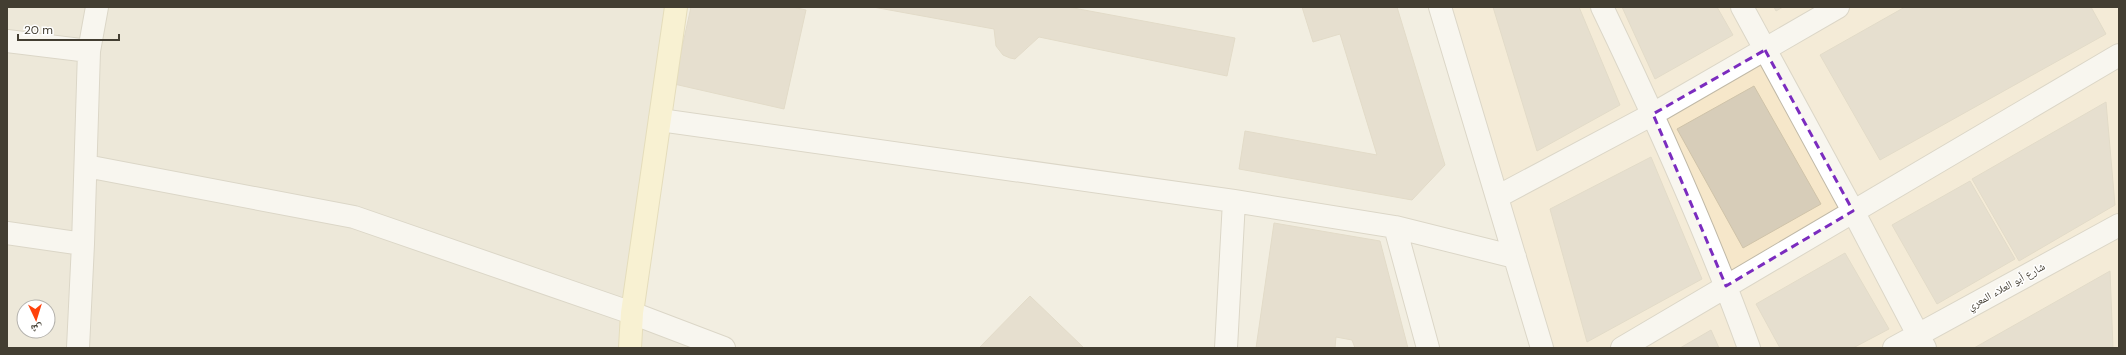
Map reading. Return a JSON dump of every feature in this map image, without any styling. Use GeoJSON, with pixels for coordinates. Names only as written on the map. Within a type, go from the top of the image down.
{"type":"FeatureCollection","features":[{"type":"Feature","properties":{"kind":"street"},"geometry":{"type":"LineString","coordinates":[[78,348],[84,244],[89,51],[97,7]]}},
{"type":"Feature","properties":{"kind":"street"},"geometry":{"type":"LineString","coordinates":[[630,348],[632,313],[676,7]]}},
{"type":"Feature","properties":{"kind":"street"},"geometry":{"type":"LineString","coordinates":[[1440,7],[1542,348]]}},
{"type":"Feature","properties":{"kind":"street"},"geometry":{"type":"LineString","coordinates":[[1602,7],[1653,114],[1726,286],[1749,348]]}},
{"type":"Feature","properties":{"kind":"street"},"geometry":{"type":"LineString","coordinates":[[1742,7],[1853,211],[1922,342]]}},
{"type":"Feature","properties":{"kind":"street"},"geometry":{"type":"LineString","coordinates":[[1497,197],[1653,114],[1838,7]]}},
{"type":"Feature","properties":{"kind":"street"},"geometry":{"type":"LineString","coordinates":[[7,41],[89,51]]}},
{"type":"Feature","properties":{"kind":"street"},"geometry":{"type":"LineString","coordinates":[[1622,348],[2119,55]]}},
{"type":"Feature","properties":{"kind":"street"},"geometry":{"type":"LineString","coordinates":[[660,120],[1234,201],[1395,227],[1515,257]]}},
{"type":"Feature","properties":{"kind":"street"},"geometry":{"type":"LineString","coordinates":[[86,166],[354,217],[632,313],[724,348]]}},
{"type":"Feature","properties":{"kind":"street"},"geometry":{"type":"LineString","coordinates":[[1226,348],[1234,201]]}},
{"type":"Feature","properties":{"kind":"street","name":"شارع أبو العلاء المعري"},"geometry":{"type":"LineString","coordinates":[[1894,348],[1922,342],[2119,225]]}},
{"type":"Feature","properties":{"kind":"street"},"geometry":{"type":"LineString","coordinates":[[1395,227],[1428,348]]}},
{"type":"Feature","properties":{"kind":"street"},"geometry":{"type":"LineString","coordinates":[[7,234],[84,244]]}},
{"type":"Feature","properties":{"kind":"highlighted area"},"geometry":{"type":"Polygon","coordinates":[[[1765,50],[1853,211],[1726,286],[1653,114],[1765,50]]]}},
{"type":"Feature","properties":{"kind":"shaded area"},"geometry":{"type":"Polygon","coordinates":[[[7,7],[676,7],[632,313],[724,348],[7,348],[7,7]]]}},
{"type":"Feature","properties":{"kind":"shaded area"},"geometry":{"type":"Polygon","coordinates":[[[1440,7],[2119,7],[2119,348],[1542,348],[1440,7]]]}},
{"type":"Feature","properties":{"kind":"building"},"geometry":{"type":"Polygon","coordinates":[[[691,7],[792,7],[806,10],[784,109],[674,84],[691,7]]]}},
{"type":"Feature","properties":{"kind":"building"},"geometry":{"type":"Polygon","coordinates":[[[873,7],[1068,7],[1235,38],[1227,76],[1039,37],[1015,59],[1003,55],[996,46],[994,29],[873,7]]]}},
{"type":"Feature","properties":{"kind":"building"},"geometry":{"type":"Polygon","coordinates":[[[1302,7],[1397,7],[1445,165],[1412,200],[1239,169],[1245,131],[1377,155],[1340,34],[1313,42],[1302,7]]]}},
{"type":"Feature","properties":{"kind":"building"},"geometry":{"type":"Polygon","coordinates":[[[1493,7],[1579,7],[1620,105],[1537,151],[1493,7]]]}},
{"type":"Feature","properties":{"kind":"building"},"geometry":{"type":"Polygon","coordinates":[[[1622,7],[1717,7],[1733,35],[1655,79],[1622,7]]]}},
{"type":"Feature","properties":{"kind":"building"},"geometry":{"type":"Polygon","coordinates":[[[1774,7],[1783,7],[1776,11],[1774,7]]]}},
{"type":"Feature","properties":{"kind":"building"},"geometry":{"type":"Polygon","coordinates":[[[1905,7],[2091,7],[2106,34],[1880,160],[1820,55],[1905,7]]]}},
{"type":"Feature","properties":{"kind":"building"},"geometry":{"type":"Polygon","coordinates":[[[1754,86],[1821,204],[1743,248],[1677,129],[1754,86]]]}},
{"type":"Feature","properties":{"kind":"building"},"geometry":{"type":"Polygon","coordinates":[[[2106,102],[2115,205],[2019,261],[1972,179],[2106,102]]]}},
{"type":"Feature","properties":{"kind":"building"},"geometry":{"type":"Polygon","coordinates":[[[1651,157],[1702,279],[1587,342],[1550,209],[1651,157]]]}},
{"type":"Feature","properties":{"kind":"building"},"geometry":{"type":"Polygon","coordinates":[[[1970,181],[2015,259],[1937,304],[1892,225],[1970,181]]]}},
{"type":"Feature","properties":{"kind":"building"},"geometry":{"type":"Polygon","coordinates":[[[1274,223],[1380,241],[1408,348],[1355,348],[1352,340],[1336,337],[1335,348],[1256,348],[1274,223]]]}},
{"type":"Feature","properties":{"kind":"building"},"geometry":{"type":"Polygon","coordinates":[[[1845,253],[1889,329],[1853,348],[1780,348],[1756,304],[1845,253]]]}},
{"type":"Feature","properties":{"kind":"building"},"geometry":{"type":"Polygon","coordinates":[[[2110,271],[2113,348],[1974,348],[2110,271]]]}},
{"type":"Feature","properties":{"kind":"building"},"geometry":{"type":"Polygon","coordinates":[[[1030,296],[1084,348],[979,348],[1030,296]]]}},
{"type":"Feature","properties":{"kind":"building"},"geometry":{"type":"Polygon","coordinates":[[[1711,330],[1719,348],[1680,348],[1711,330]]]}}]}
